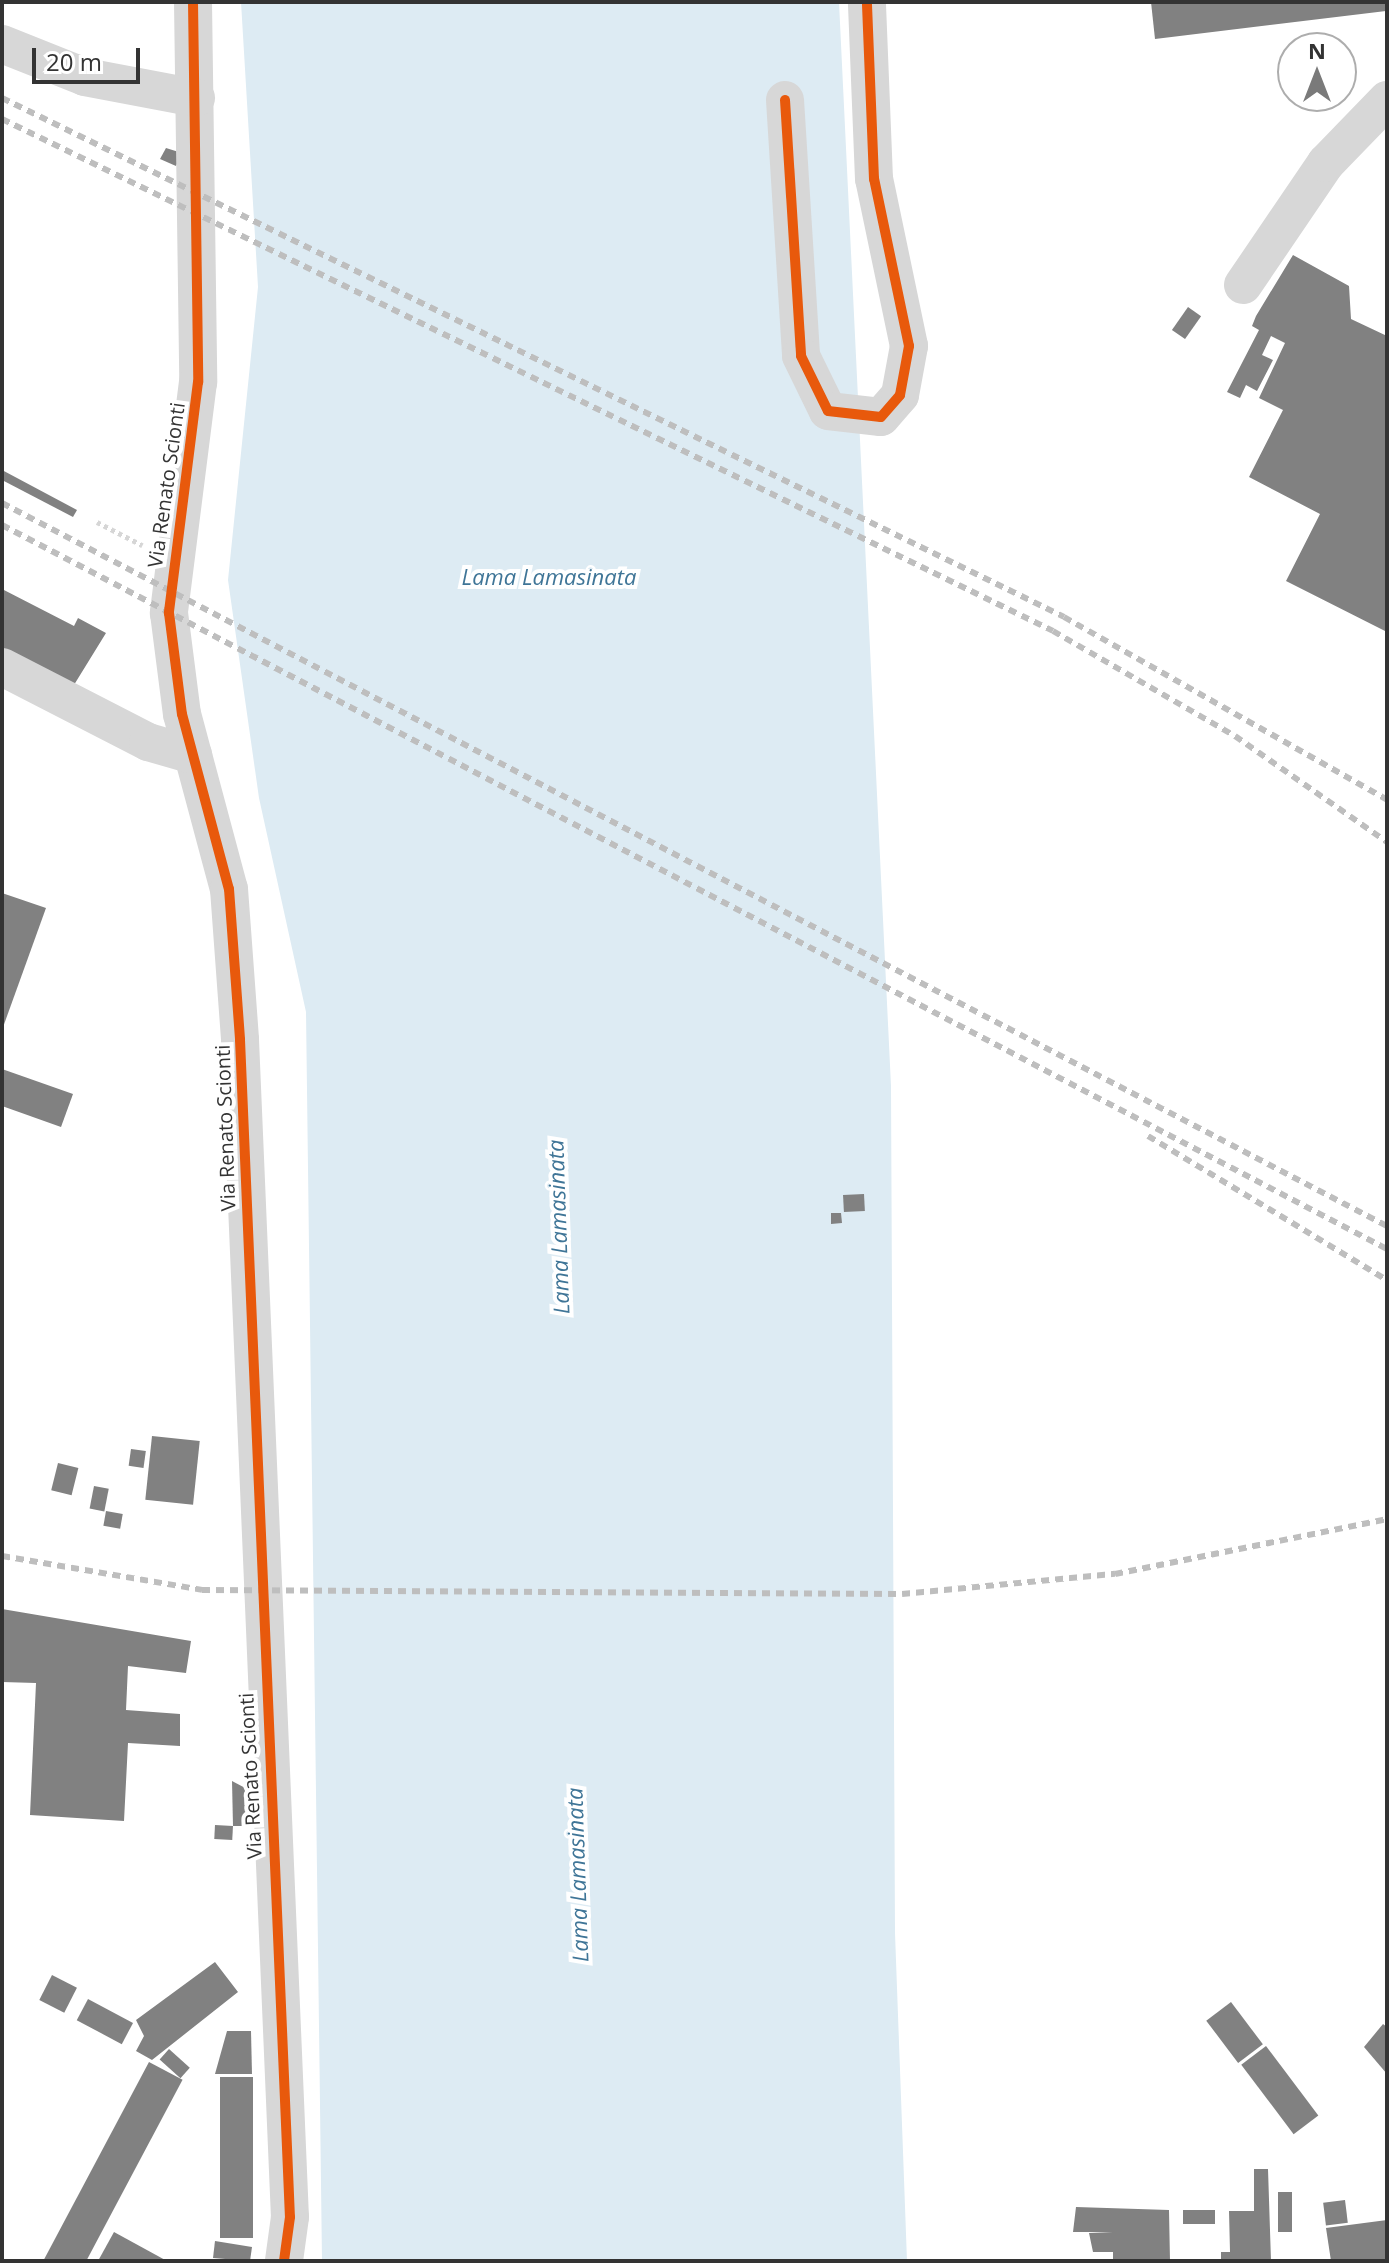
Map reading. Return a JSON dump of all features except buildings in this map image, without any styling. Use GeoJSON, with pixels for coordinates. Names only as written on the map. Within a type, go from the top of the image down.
{"type":"FeatureCollection","features":[{"type":"Feature","properties":{"kind":"street","name":"Via Renato Scionti"},"geometry":{"type":"LineString","coordinates":[[193,2],[198,382],[173,561],[169,613],[193,755],[229,889],[240,1040],[290,2217],[284,2261]]}},
{"type":"Feature","properties":{"kind":"street"},"geometry":{"type":"LineString","coordinates":[[785,100],[801,356],[828,411],[881,417],[900,395],[909,346],[874,179],[867,2]]}},
{"type":"Feature","properties":{"kind":"street"},"geometry":{"type":"LineString","coordinates":[[2,44],[85,77],[196,98]]}},
{"type":"Feature","properties":{"kind":"street"},"geometry":{"type":"LineString","coordinates":[[1243,285],[1326,163],[1387,100]]}},
{"type":"Feature","properties":{"kind":"street"},"geometry":{"type":"LineString","coordinates":[[2,667],[148,742],[193,755]]}},
{"type":"Feature","properties":{"kind":"path"},"geometry":{"type":"LineString","coordinates":[[97,522],[173,561]]}},
{"type":"Feature","properties":{"kind":"water","name":"Lama Lamasinata"},"geometry":{"type":"Polygon","coordinates":[[[241,2],[839,2],[891,1086],[895,1933],[907,2261],[322,2261],[306,1012],[259,798],[228,580],[258,287],[241,2]]]}},
{"type":"Feature","properties":{"kind":"railway"},"geometry":{"type":"LineString","coordinates":[[2,98],[1064,617],[1387,800]]}},
{"type":"Feature","properties":{"kind":"railway"},"geometry":{"type":"LineString","coordinates":[[2,119],[1053,631],[1235,736],[1387,842]]}},
{"type":"Feature","properties":{"kind":"railway"},"geometry":{"type":"LineString","coordinates":[[2,503],[1387,1226]]}},
{"type":"Feature","properties":{"kind":"railway"},"geometry":{"type":"LineString","coordinates":[[2,525],[1387,1249]]}},
{"type":"Feature","properties":{"kind":"railway"},"geometry":{"type":"LineString","coordinates":[[1148,1136],[1387,1280]]}},
{"type":"Feature","properties":{"kind":"railway"},"geometry":{"type":"LineString","coordinates":[[2,1556],[202,1590],[902,1594],[1115,1574],[1387,1519]]}},
{"type":"Feature","properties":{"kind":"cycle path"},"geometry":{"type":"LineString","coordinates":[[193,2],[198,382],[169,613],[182,714],[229,889],[240,1040],[290,2217],[284,2261]]}},
{"type":"Feature","properties":{"kind":"cycle path"},"geometry":{"type":"LineString","coordinates":[[785,100],[801,356],[828,411],[881,417],[900,395],[909,346],[874,179],[867,2]]}}]}
